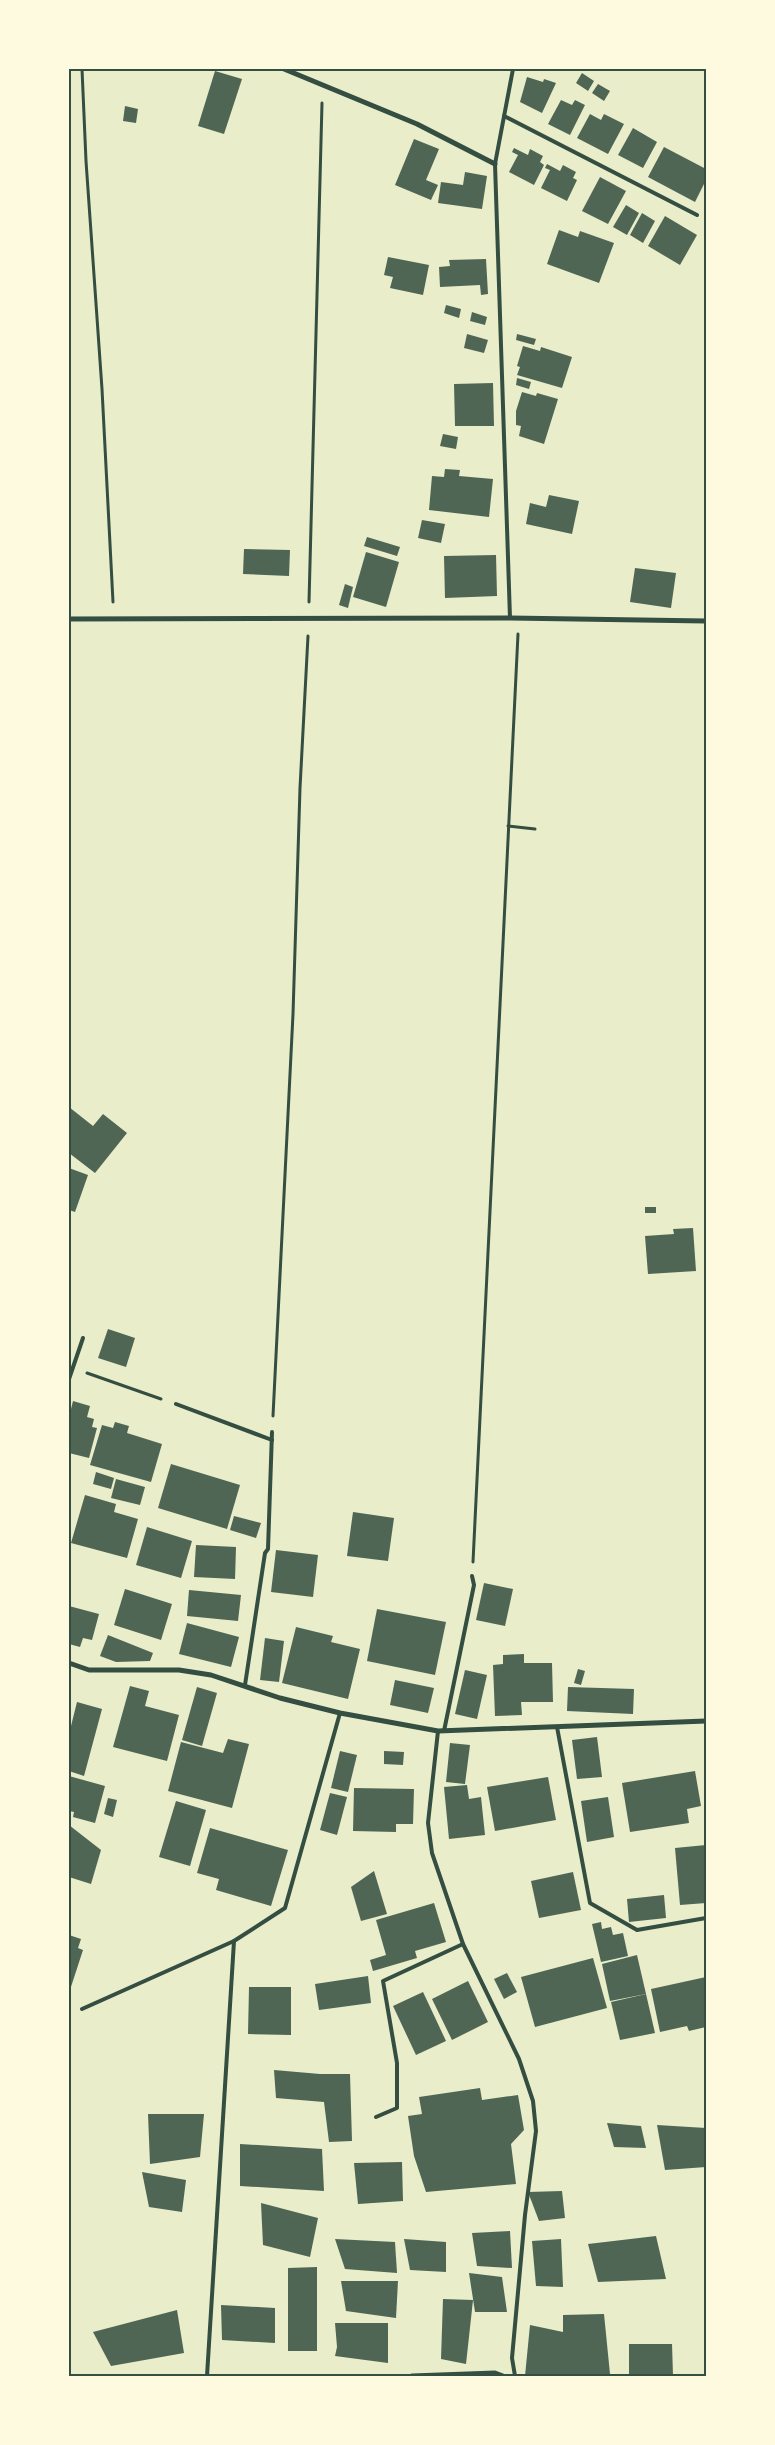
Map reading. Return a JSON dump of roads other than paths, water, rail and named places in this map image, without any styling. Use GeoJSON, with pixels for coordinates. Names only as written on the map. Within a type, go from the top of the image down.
{"type":"FeatureCollection","features":[{"type":"Feature","properties":{"kind":"street"},"geometry":{"type":"LineString","coordinates":[[284,69],[417,124],[495,164]]}},
{"type":"Feature","properties":{"kind":"street"},"geometry":{"type":"LineString","coordinates":[[69,619],[518,618],[706,620]]}},
{"type":"Feature","properties":{"kind":"street"},"geometry":{"type":"LineString","coordinates":[[69,1663],[89,1670],[179,1670],[211,1675],[280,1698],[340,1713],[438,1731],[706,1721]]}},
{"type":"Feature","properties":{"kind":"street"},"geometry":{"type":"LineString","coordinates":[[412,2376],[496,2373],[503,2376]]}},
{"type":"Feature","properties":{"kind":"lane"},"geometry":{"type":"LineString","coordinates":[[510,618],[495,164],[514,69]]}},
{"type":"Feature","properties":{"kind":"lane"},"geometry":{"type":"LineString","coordinates":[[504,116],[697,215]]}},
{"type":"Feature","properties":{"kind":"lane"},"geometry":{"type":"LineString","coordinates":[[69,1379],[83,1338]]}},
{"type":"Feature","properties":{"kind":"lane"},"geometry":{"type":"LineString","coordinates":[[176,1404],[272,1440]]}},
{"type":"Feature","properties":{"kind":"lane"},"geometry":{"type":"LineString","coordinates":[[245,1685],[265,1553],[268,1549],[272,1432]]}},
{"type":"Feature","properties":{"kind":"lane"},"geometry":{"type":"LineString","coordinates":[[444,1731],[474,1585],[472,1576]]}},
{"type":"Feature","properties":{"kind":"lane"},"geometry":{"type":"LineString","coordinates":[[82,2008],[234,1941],[285,1908],[340,1713]]}},
{"type":"Feature","properties":{"kind":"lane"},"geometry":{"type":"LineString","coordinates":[[557,1727],[590,1903],[637,1930],[706,1918]]}},
{"type":"Feature","properties":{"kind":"lane"},"geometry":{"type":"LineString","coordinates":[[438,1731],[428,1824],[432,1853],[463,1944],[519,2059],[533,2101],[536,2131],[525,2215],[512,2358],[515,2376]]}},
{"type":"Feature","properties":{"kind":"lane"},"geometry":{"type":"LineString","coordinates":[[206,2376],[234,1941]]}},
{"type":"Feature","properties":{"kind":"lane"},"geometry":{"type":"LineString","coordinates":[[376,2117],[397,2108],[397,2063],[383,1981],[463,1944]]}}]}
